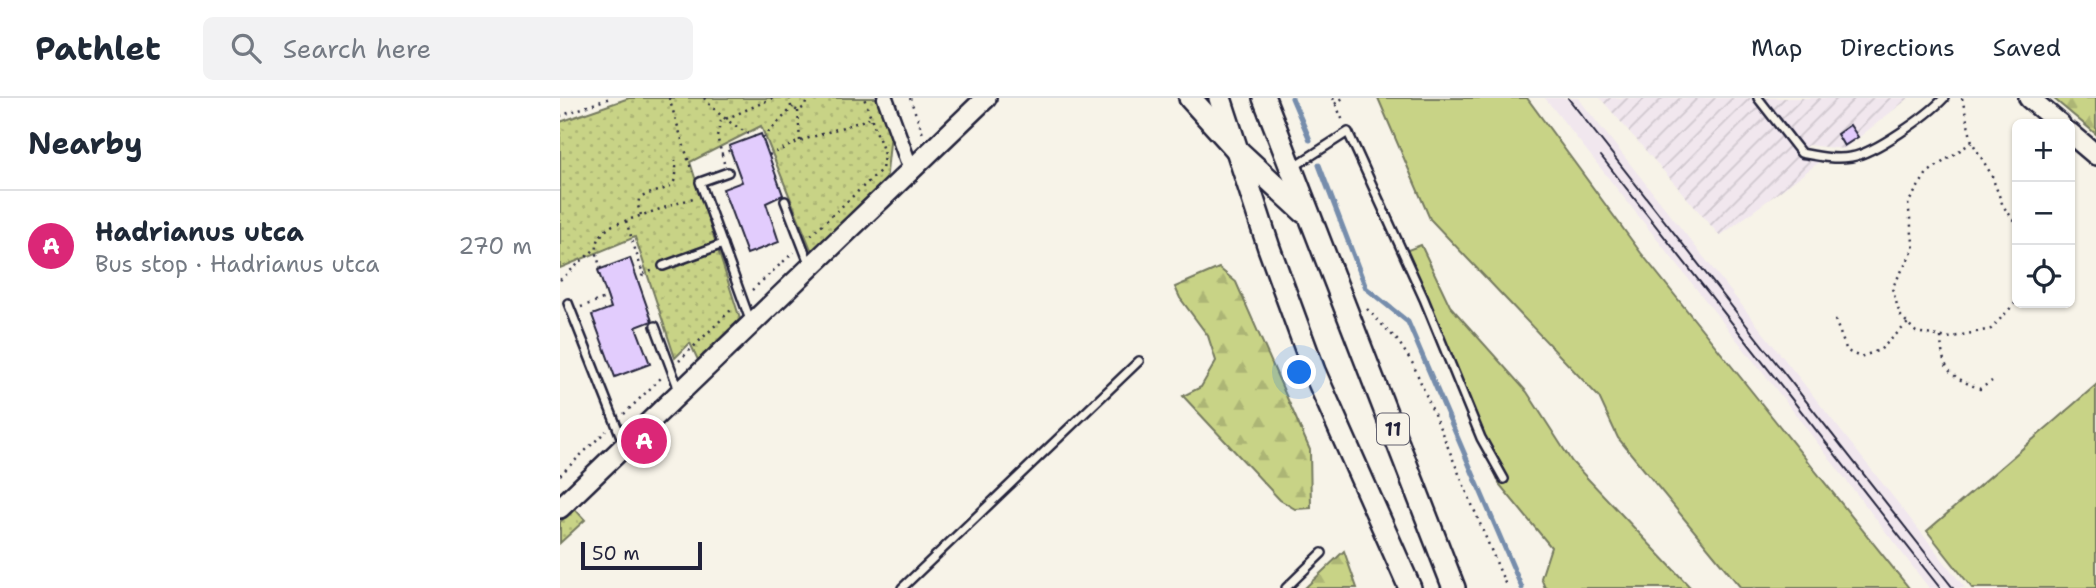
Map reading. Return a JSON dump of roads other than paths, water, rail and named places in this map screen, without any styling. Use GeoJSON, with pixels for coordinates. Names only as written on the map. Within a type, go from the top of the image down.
{"type":"FeatureCollection","features":[{"type":"Feature","properties":{"kind":"main road"},"geometry":{"type":"LineString","coordinates":[[1190,98],[1237,150],[1308,216]]}},
{"type":"Feature","properties":{"kind":"main road","name":"11"},"geometry":{"type":"LineString","coordinates":[[1220,98],[1269,248],[1314,371],[1410,588]]}},
{"type":"Feature","properties":{"kind":"main road","name":"11"},"geometry":{"type":"LineString","coordinates":[[1264,98],[1454,588]]}},
{"type":"Feature","properties":{"kind":"street"},"geometry":{"type":"LineString","coordinates":[[885,98],[911,170]]}},
{"type":"Feature","properties":{"kind":"street"},"geometry":{"type":"LineString","coordinates":[[560,508],[986,98]]}},
{"type":"Feature","properties":{"kind":"street"},"geometry":{"type":"LineString","coordinates":[[2029,98],[2054,119]]}},
{"type":"Feature","properties":{"kind":"street"},"geometry":{"type":"LineString","coordinates":[[2075,137],[2096,155]]}},
{"type":"Feature","properties":{"kind":"lane"},"geometry":{"type":"LineString","coordinates":[[1758,98],[1801,153],[1829,158],[1853,157],[1894,137],[1930,113],[1944,98]]}},
{"type":"Feature","properties":{"kind":"lane"},"geometry":{"type":"LineString","coordinates":[[1290,169],[1348,132],[1424,299],[1481,438],[1504,479]]}},
{"type":"Feature","properties":{"kind":"lane"},"geometry":{"type":"LineString","coordinates":[[728,172],[700,182],[702,195],[752,324]]}},
{"type":"Feature","properties":{"kind":"lane"},"geometry":{"type":"LineString","coordinates":[[785,201],[811,267]]}},
{"type":"Feature","properties":{"kind":"lane"},"geometry":{"type":"LineString","coordinates":[[663,266],[723,244]]}},
{"type":"Feature","properties":{"kind":"lane"},"geometry":{"type":"LineString","coordinates":[[568,303],[625,446]]}},
{"type":"Feature","properties":{"kind":"lane"},"geometry":{"type":"LineString","coordinates":[[655,326],[680,393]]}},
{"type":"Feature","properties":{"kind":"lane"},"geometry":{"type":"LineString","coordinates":[[902,588],[1139,361]]}},
{"type":"Feature","properties":{"kind":"lane"},"geometry":{"type":"LineString","coordinates":[[1286,588],[1322,553]]}},
{"type":"Feature","properties":{"kind":"waterway"},"geometry":{"type":"LineString","coordinates":[[1292,98],[1310,140]]}},
{"type":"Feature","properties":{"kind":"waterway"},"geometry":{"type":"LineString","coordinates":[[1319,165],[1366,288],[1408,322],[1522,588]]}},
{"type":"Feature","properties":{"kind":"tram line"},"geometry":{"type":"LineString","coordinates":[[1568,98],[1953,588]]}},
{"type":"Feature","properties":{"kind":"tram line"},"geometry":{"type":"LineString","coordinates":[[1601,156],[1940,588]]}},
{"type":"Feature","properties":{"kind":"place","name":"Hadrianus utca"},"geometry":{"type":"Point","coordinates":[644,441]}}]}
